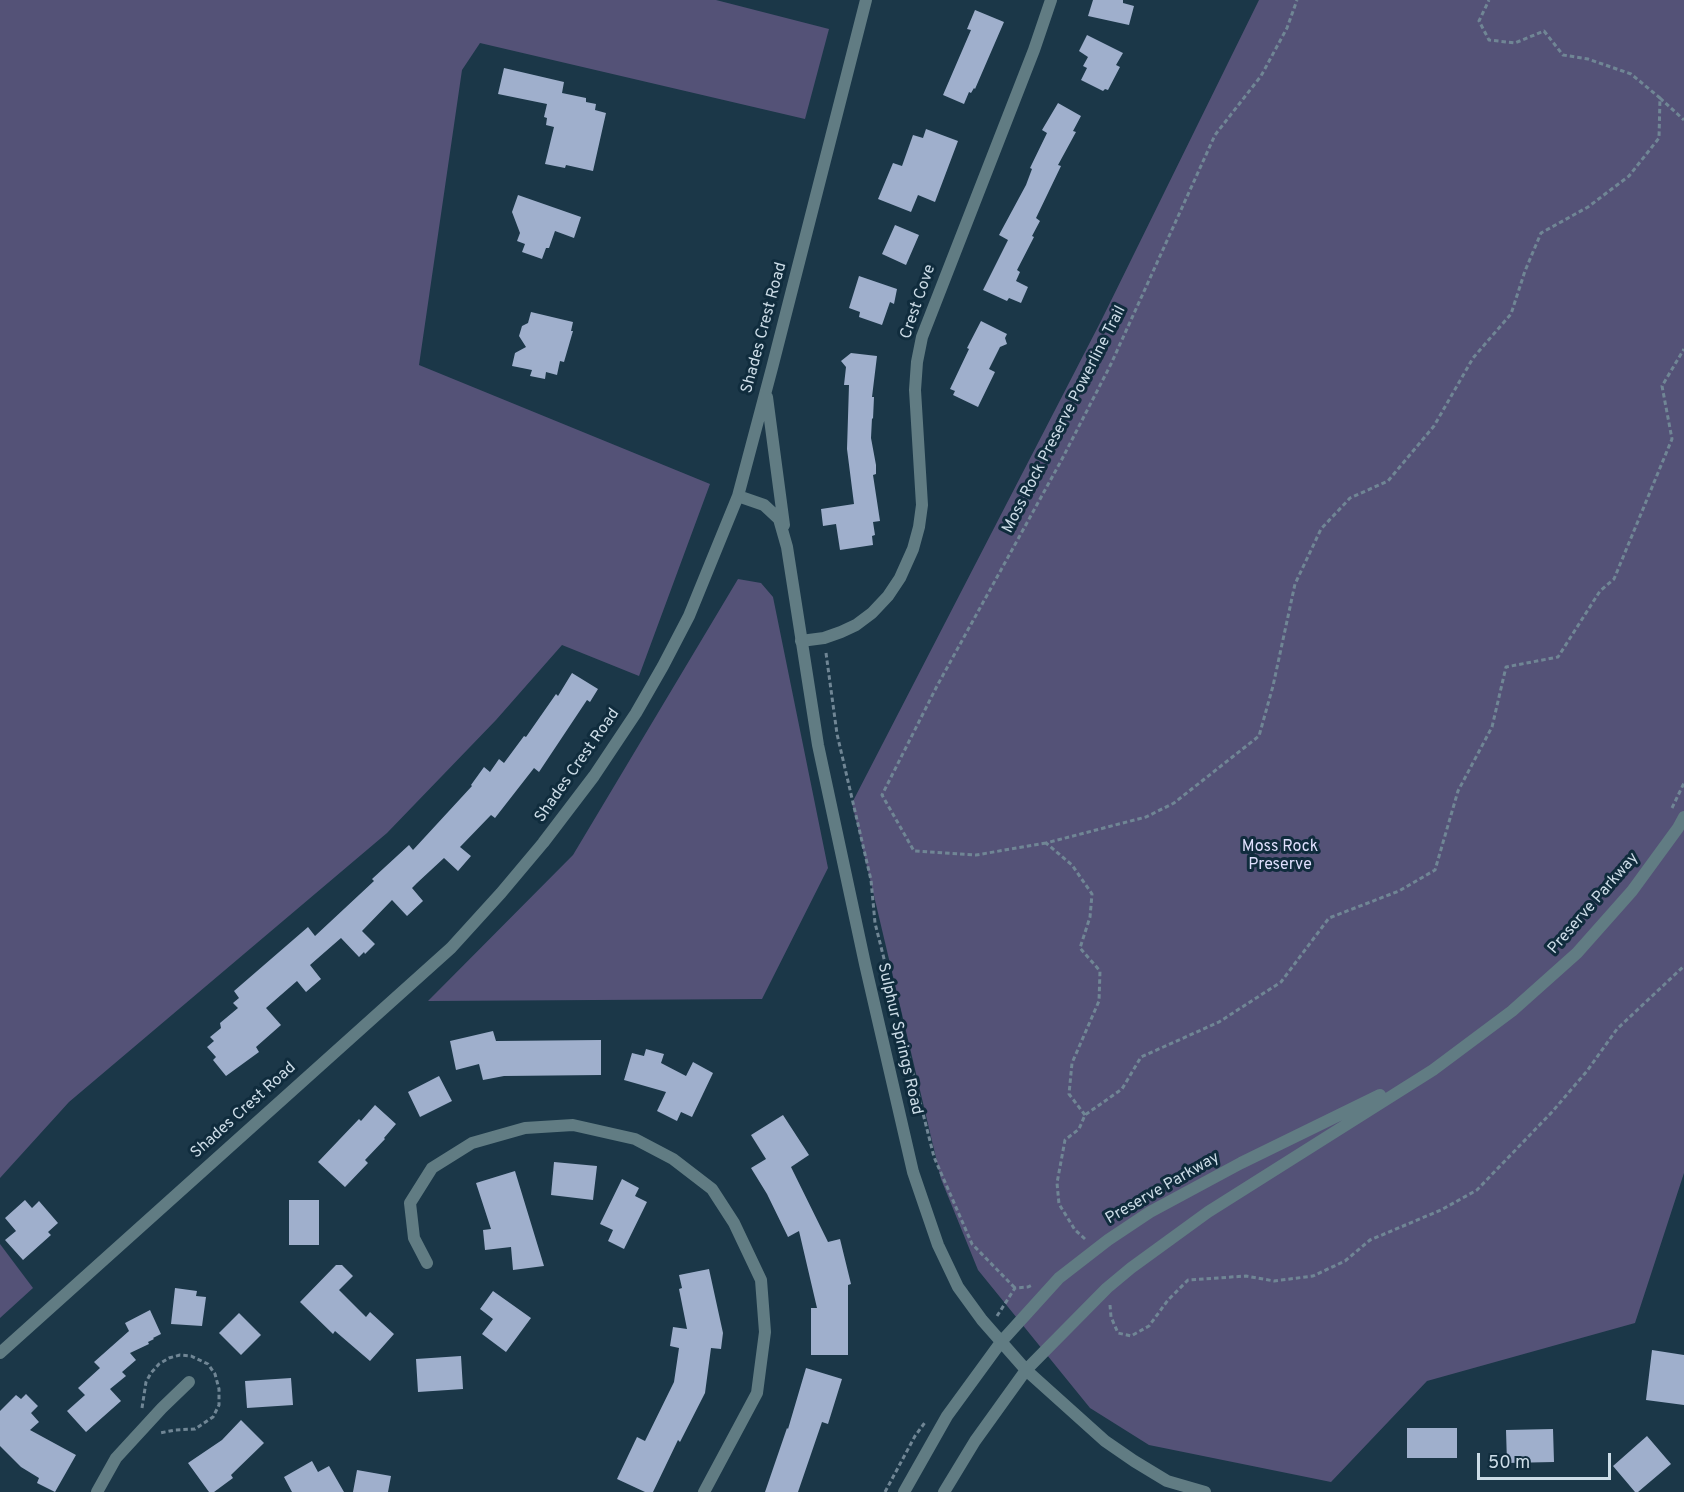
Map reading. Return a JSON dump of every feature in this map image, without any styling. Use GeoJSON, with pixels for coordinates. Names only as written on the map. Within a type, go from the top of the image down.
{"type":"FeatureCollection","features":[{"type":"Feature","properties":{"kind":"street","name":"Shades Crest Road"},"geometry":{"type":"LineString","coordinates":[[0,1353],[451,948],[543,843],[594,776],[641,703],[688,616],[738,496],[866,0]]}},
{"type":"Feature","properties":{"kind":"street","name":"Crest Cove"},"geometry":{"type":"LineString","coordinates":[[801,641],[824,638],[856,625],[872,613],[900,579],[914,549],[922,505],[915,390],[922,337],[1034,50],[1051,0]]}},
{"type":"Feature","properties":{"kind":"street"},"geometry":{"type":"LineString","coordinates":[[766,392],[787,547]]}},
{"type":"Feature","properties":{"kind":"street","name":"Sulphur Springs Road"},"geometry":{"type":"LineString","coordinates":[[738,496],[764,505],[779,519],[787,547],[818,746],[865,964],[913,1172],[938,1245],[958,1287],[1026,1370],[1105,1441],[1134,1461],[1167,1481],[1205,1492]]}},
{"type":"Feature","properties":{"kind":"street","name":"Preserve Parkway"},"geometry":{"type":"LineString","coordinates":[[944,1492],[975,1441],[1026,1370],[1107,1288],[1208,1212],[1432,1070],[1512,1011],[1577,953],[1632,891],[1684,817]]}},
{"type":"Feature","properties":{"kind":"street","name":"Preserve Parkway"},"geometry":{"type":"LineString","coordinates":[[904,1492],[947,1416],[1001,1342],[1059,1278],[1150,1212],[1241,1163],[1432,1070]]}},
{"type":"Feature","properties":{"kind":"street"},"geometry":{"type":"LineString","coordinates":[[427,1263],[414,1238],[410,1203],[432,1168],[472,1143],[525,1128],[573,1125],[635,1139],[673,1160],[712,1190],[734,1223],[761,1280],[765,1332],[757,1393],[704,1492]]}},
{"type":"Feature","properties":{"kind":"street"},"geometry":{"type":"LineString","coordinates":[[97,1492],[116,1458],[189,1382]]}},
{"type":"Feature","properties":{"kind":"path","name":"Moss Rock Preserve Powerline Trail"},"geometry":{"type":"LineString","coordinates":[[1046,843],[976,855],[914,851],[882,795],[937,686],[1061,461],[1111,364],[1215,135],[1261,76],[1287,28],[1297,0]]}},
{"type":"Feature","properties":{"kind":"path"},"geometry":{"type":"LineString","coordinates":[[1489,0],[1479,21],[1489,40],[1515,43],[1544,31],[1563,55],[1588,59],[1631,74],[1684,120]]}},
{"type":"Feature","properties":{"kind":"path"},"geometry":{"type":"LineString","coordinates":[[1046,843],[1146,817],[1174,803],[1259,736],[1295,584],[1321,529],[1350,498],[1388,481],[1434,426],[1473,358],[1511,314],[1525,271],[1541,233],[1588,207],[1629,176],[1659,138],[1660,98]]}},
{"type":"Feature","properties":{"kind":"path"},"geometry":{"type":"LineString","coordinates":[[1095,1250],[1075,1230],[1059,1204],[1057,1183],[1065,1140],[1079,1129],[1085,1115],[1122,1089],[1141,1057],[1219,1022],[1281,982],[1329,918],[1399,891],[1435,870],[1458,791],[1492,727],[1506,667],[1558,657],[1600,591],[1614,579],[1672,439],[1662,386],[1684,350]]}},
{"type":"Feature","properties":{"kind":"path"},"geometry":{"type":"LineString","coordinates":[[824,638],[837,734],[871,880],[875,923],[934,1157],[972,1244],[1015,1288]]}},
{"type":"Feature","properties":{"kind":"path"},"geometry":{"type":"LineString","coordinates":[[1046,843],[1072,865],[1092,894],[1090,917],[1080,948],[1100,971],[1099,1001],[1072,1063],[1070,1094],[1085,1115]]}},
{"type":"Feature","properties":{"kind":"path"},"geometry":{"type":"LineString","coordinates":[[1107,1288],[1111,1317],[1118,1333],[1131,1336],[1149,1326],[1167,1300],[1188,1280],[1246,1276],[1274,1281],[1313,1276],[1345,1261],[1370,1240],[1441,1210],[1477,1190],[1552,1112],[1587,1071],[1617,1029],[1684,966]]}},
{"type":"Feature","properties":{"kind":"green space"},"geometry":{"type":"Polygon","coordinates":[[[0,0],[716,0],[829,29],[805,119],[480,43],[462,70],[419,365],[710,484],[639,676],[562,645],[496,720],[387,833],[69,1102],[0,1178],[0,0]]]}},
{"type":"Feature","properties":{"kind":"green space","name":"Moss Rock Preserve"},"geometry":{"type":"Polygon","coordinates":[[[1259,0],[1684,0],[1684,1173],[1635,1323],[1427,1381],[1331,1482],[1149,1445],[1090,1408],[978,1270],[941,1179],[852,803],[1101,321],[1259,0]]]}},
{"type":"Feature","properties":{"kind":"green space"},"geometry":{"type":"Polygon","coordinates":[[[738,579],[761,583],[773,597],[828,868],[762,999],[428,1001],[573,855],[738,579]]]}},
{"type":"Feature","properties":{"kind":"green space"},"geometry":{"type":"Polygon","coordinates":[[[0,1244],[33,1288],[0,1318],[0,1244]]]}},
{"type":"Feature","properties":{"kind":"building"},"geometry":{"type":"Polygon","coordinates":[[[1093,0],[1123,0],[1123,3],[1134,6],[1129,25],[1088,16],[1093,0]]]}},
{"type":"Feature","properties":{"kind":"building"},"geometry":{"type":"Polygon","coordinates":[[[975,10],[1004,22],[975,89],[969,92],[964,104],[943,95],[971,30],[967,29],[975,10]]]}},
{"type":"Feature","properties":{"kind":"building"},"geometry":{"type":"Polygon","coordinates":[[[1087,35],[1123,53],[1116,65],[1120,67],[1108,90],[1103,91],[1081,80],[1087,68],[1083,66],[1088,57],[1079,51],[1087,35]]]}},
{"type":"Feature","properties":{"kind":"building"},"geometry":{"type":"Polygon","coordinates":[[[504,68],[564,82],[562,93],[586,98],[586,102],[596,104],[595,110],[606,113],[593,171],[566,165],[565,168],[545,164],[554,127],[546,125],[547,118],[544,117],[547,104],[498,94],[504,68]]]}},
{"type":"Feature","properties":{"kind":"building"},"geometry":{"type":"Polygon","coordinates":[[[1058,103],[1081,116],[1073,131],[1076,132],[1058,165],[1061,166],[1036,218],[1040,221],[1032,236],[1034,237],[1017,270],[1020,272],[1016,281],[1028,287],[1021,303],[1009,298],[1007,301],[983,290],[1008,240],[999,235],[1026,185],[1032,169],[1030,168],[1047,133],[1042,130],[1058,103]]]}},
{"type":"Feature","properties":{"kind":"building"},"geometry":{"type":"Polygon","coordinates":[[[926,129],[958,141],[935,202],[918,195],[911,212],[878,199],[893,163],[902,166],[913,135],[923,138],[926,129]]]}},
{"type":"Feature","properties":{"kind":"building"},"geometry":{"type":"Polygon","coordinates":[[[518,195],[581,217],[574,238],[555,231],[542,259],[522,252],[525,244],[517,241],[520,233],[512,212],[518,195]]]}},
{"type":"Feature","properties":{"kind":"building"},"geometry":{"type":"Polygon","coordinates":[[[895,225],[919,235],[906,265],[882,254],[895,225]]]}},
{"type":"Feature","properties":{"kind":"building"},"geometry":{"type":"Polygon","coordinates":[[[859,276],[897,289],[894,304],[890,302],[882,325],[859,317],[860,312],[849,308],[859,276]]]}},
{"type":"Feature","properties":{"kind":"building"},"geometry":{"type":"Polygon","coordinates":[[[531,312],[573,322],[571,331],[573,331],[564,362],[560,361],[557,375],[546,372],[545,379],[530,376],[532,370],[512,366],[515,353],[526,347],[519,336],[522,326],[528,323],[531,312]]]}},
{"type":"Feature","properties":{"kind":"building"},"geometry":{"type":"Polygon","coordinates":[[[981,321],[1007,334],[1005,338],[1007,344],[1000,347],[989,369],[995,372],[978,407],[953,395],[955,391],[950,389],[981,321]]]}},
{"type":"Feature","properties":{"kind":"building"},"geometry":{"type":"Polygon","coordinates":[[[851,353],[877,356],[872,397],[874,397],[871,438],[876,465],[876,474],[873,475],[880,521],[873,522],[875,535],[872,536],[873,545],[840,550],[836,524],[823,526],[821,509],[854,504],[847,449],[849,385],[844,385],[846,367],[841,361],[851,353]]]}},
{"type":"Feature","properties":{"kind":"building"},"geometry":{"type":"Polygon","coordinates":[[[572,673],[598,689],[590,702],[587,700],[539,772],[534,768],[495,818],[491,815],[460,847],[471,856],[458,871],[444,858],[417,883],[412,888],[423,901],[407,916],[392,900],[362,931],[375,944],[365,954],[364,952],[359,957],[341,938],[310,965],[321,979],[306,992],[297,981],[266,1008],[281,1025],[256,1047],[259,1052],[226,1076],[213,1060],[216,1057],[207,1047],[214,1041],[210,1037],[221,1028],[220,1023],[238,1008],[233,1003],[239,998],[234,991],[308,927],[315,936],[409,845],[413,850],[472,786],[484,767],[490,772],[499,759],[504,763],[524,736],[526,737],[556,694],[558,696],[572,673]]]}},
{"type":"Feature","properties":{"kind":"building"},"geometry":{"type":"Polygon","coordinates":[[[493,1031],[496,1041],[601,1040],[601,1075],[504,1076],[483,1080],[479,1064],[456,1070],[450,1041],[493,1031]]]}},
{"type":"Feature","properties":{"kind":"building"},"geometry":{"type":"Polygon","coordinates":[[[646,1049],[664,1054],[661,1063],[686,1076],[693,1062],[713,1073],[692,1117],[681,1112],[677,1121],[657,1111],[666,1092],[624,1080],[632,1053],[644,1056],[646,1049]]]}},
{"type":"Feature","properties":{"kind":"building"},"geometry":{"type":"Polygon","coordinates":[[[439,1076],[452,1101],[420,1117],[408,1092],[439,1076]]]}},
{"type":"Feature","properties":{"kind":"building"},"geometry":{"type":"Polygon","coordinates":[[[375,1105],[396,1124],[365,1160],[368,1163],[345,1187],[318,1162],[375,1105]]]}},
{"type":"Feature","properties":{"kind":"building"},"geometry":{"type":"Polygon","coordinates":[[[783,1115],[809,1155],[791,1167],[828,1242],[840,1239],[851,1284],[848,1285],[848,1355],[811,1355],[811,1308],[817,1308],[799,1231],[788,1237],[767,1194],[751,1168],[766,1159],[751,1135],[783,1115]]]}},
{"type":"Feature","properties":{"kind":"building"},"geometry":{"type":"Polygon","coordinates":[[[554,1162],[597,1166],[593,1200],[551,1195],[554,1162]]]}},
{"type":"Feature","properties":{"kind":"building"},"geometry":{"type":"Polygon","coordinates":[[[515,1171],[544,1266],[513,1270],[511,1247],[485,1250],[483,1230],[491,1229],[476,1183],[515,1171]]]}},
{"type":"Feature","properties":{"kind":"building"},"geometry":{"type":"Polygon","coordinates":[[[622,1179],[639,1188],[635,1196],[647,1202],[624,1249],[608,1241],[613,1230],[600,1224],[622,1179]]]}},
{"type":"Feature","properties":{"kind":"building"},"geometry":{"type":"Polygon","coordinates":[[[25,1200],[32,1208],[39,1201],[58,1223],[48,1232],[51,1235],[23,1260],[5,1240],[16,1231],[5,1218],[25,1200]]]}},
{"type":"Feature","properties":{"kind":"building"},"geometry":{"type":"Polygon","coordinates":[[[289,1200],[319,1200],[319,1245],[289,1245],[289,1200]]]}},
{"type":"Feature","properties":{"kind":"building"},"geometry":{"type":"Polygon","coordinates":[[[336,1265],[342,1265],[353,1276],[339,1290],[366,1317],[370,1312],[394,1334],[370,1361],[335,1331],[333,1334],[300,1302],[336,1265]]]}},
{"type":"Feature","properties":{"kind":"building"},"geometry":{"type":"Polygon","coordinates":[[[709,1269],[723,1333],[721,1349],[711,1348],[705,1393],[680,1442],[678,1440],[653,1492],[645,1492],[617,1479],[637,1437],[645,1441],[674,1382],[679,1348],[670,1346],[673,1327],[687,1329],[679,1289],[682,1288],[679,1275],[709,1269]]]}},
{"type":"Feature","properties":{"kind":"building"},"geometry":{"type":"Polygon","coordinates":[[[175,1288],[197,1291],[196,1296],[206,1297],[202,1326],[171,1324],[175,1288]]]}},
{"type":"Feature","properties":{"kind":"building"},"geometry":{"type":"Polygon","coordinates":[[[493,1291],[531,1318],[506,1352],[482,1334],[493,1319],[480,1309],[493,1291]]]}},
{"type":"Feature","properties":{"kind":"building"},"geometry":{"type":"Polygon","coordinates":[[[150,1310],[161,1334],[148,1342],[149,1344],[130,1353],[136,1360],[122,1372],[126,1376],[110,1389],[121,1401],[86,1432],[67,1411],[85,1395],[78,1388],[100,1368],[94,1362],[129,1331],[125,1323],[150,1310]]]}},
{"type":"Feature","properties":{"kind":"building"},"geometry":{"type":"Polygon","coordinates":[[[239,1313],[261,1335],[241,1355],[219,1333],[239,1313]]]}},
{"type":"Feature","properties":{"kind":"building"},"geometry":{"type":"Polygon","coordinates":[[[1652,1350],[1684,1355],[1684,1405],[1646,1400],[1652,1350]]]}},
{"type":"Feature","properties":{"kind":"building"},"geometry":{"type":"Polygon","coordinates":[[[461,1356],[463,1389],[418,1392],[416,1359],[461,1356]]]}},
{"type":"Feature","properties":{"kind":"building"},"geometry":{"type":"Polygon","coordinates":[[[806,1368],[842,1379],[828,1424],[822,1422],[798,1492],[765,1492],[788,1429],[806,1368]]]}},
{"type":"Feature","properties":{"kind":"building"},"geometry":{"type":"Polygon","coordinates":[[[291,1378],[293,1405],[247,1408],[245,1381],[291,1378]]]}},
{"type":"Feature","properties":{"kind":"building"},"geometry":{"type":"Polygon","coordinates":[[[26,1394],[38,1406],[31,1413],[39,1422],[30,1430],[76,1455],[55,1492],[37,1483],[39,1478],[21,1467],[0,1446],[0,1411],[16,1395],[21,1399],[26,1394]]]}},
{"type":"Feature","properties":{"kind":"building"},"geometry":{"type":"Polygon","coordinates":[[[241,1420],[264,1443],[231,1475],[233,1478],[214,1492],[209,1492],[188,1463],[222,1440],[241,1420]]]}},
{"type":"Feature","properties":{"kind":"building"},"geometry":{"type":"Polygon","coordinates":[[[1407,1428],[1457,1428],[1457,1458],[1407,1458],[1407,1428]]]}},
{"type":"Feature","properties":{"kind":"building"},"geometry":{"type":"Polygon","coordinates":[[[1553,1429],[1554,1462],[1507,1463],[1506,1430],[1553,1429]]]}},
{"type":"Feature","properties":{"kind":"building"},"geometry":{"type":"Polygon","coordinates":[[[1647,1436],[1671,1464],[1638,1492],[1635,1492],[1613,1466],[1647,1436]]]}},
{"type":"Feature","properties":{"kind":"building"},"geometry":{"type":"Polygon","coordinates":[[[312,1461],[318,1472],[329,1466],[344,1492],[292,1492],[284,1477],[312,1461]]]}},
{"type":"Feature","properties":{"kind":"building"},"geometry":{"type":"Polygon","coordinates":[[[357,1470],[391,1476],[388,1492],[353,1492],[357,1470]]]}}]}
